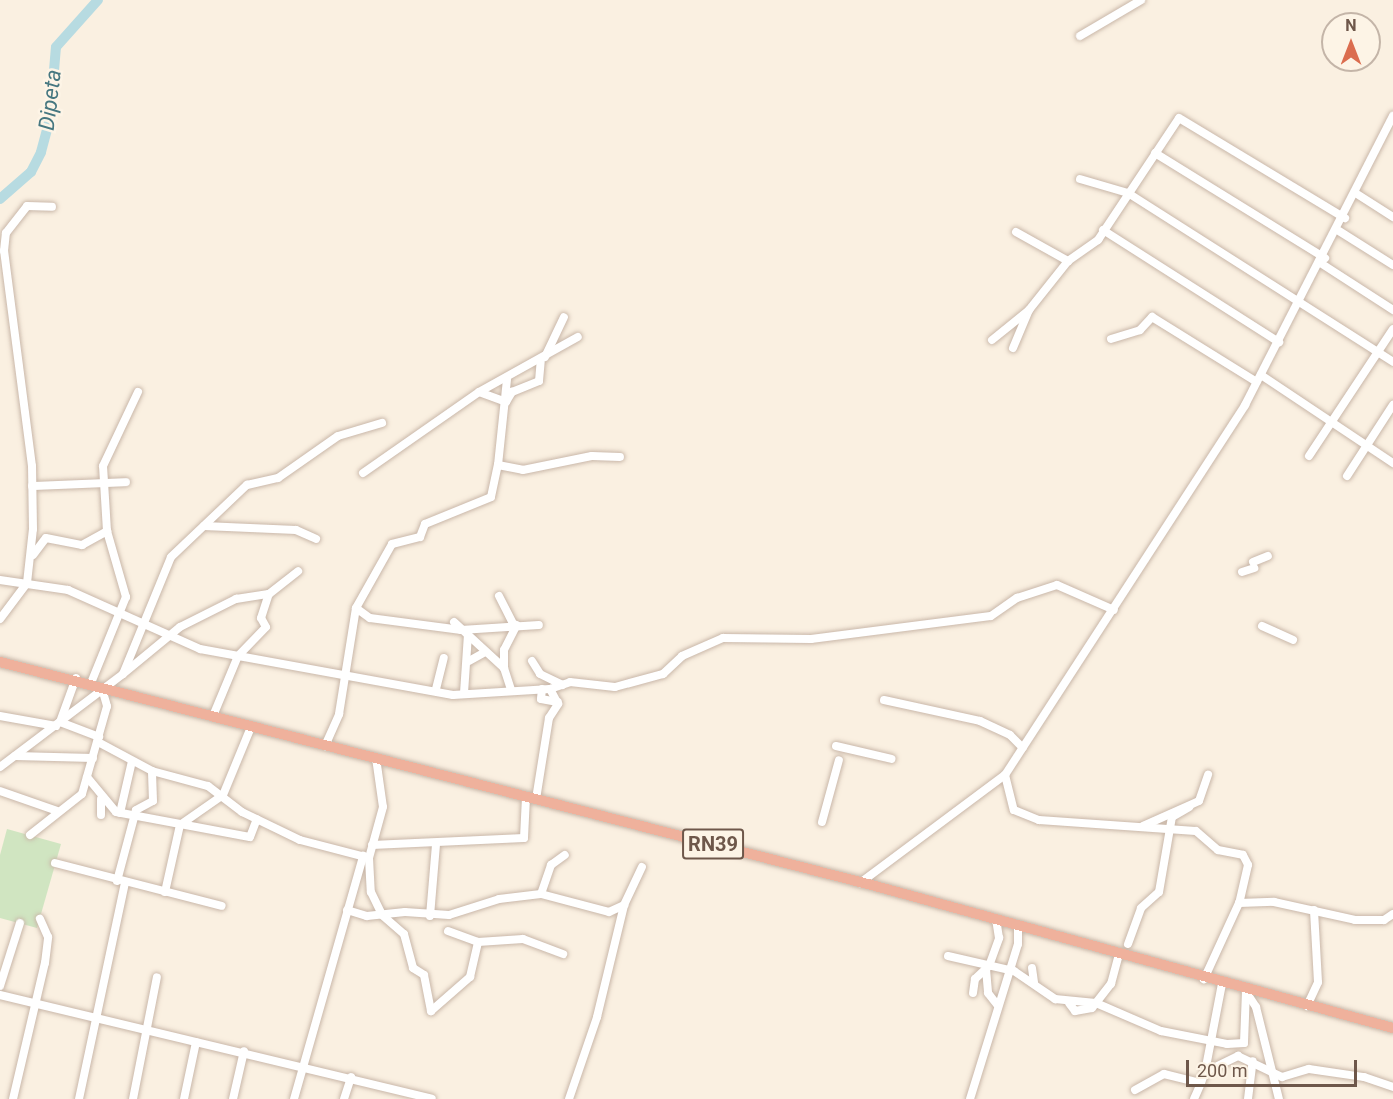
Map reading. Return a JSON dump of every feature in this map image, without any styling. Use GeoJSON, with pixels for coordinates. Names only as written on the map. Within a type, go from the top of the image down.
{"type":"FeatureCollection","features":[{"type":"Feature","properties":{"kind":"highway","name":"RN39"},"geometry":{"type":"LineString","coordinates":[[0,662],[76,678],[251,727],[860,883],[1243,990],[1393,1028]]}},
{"type":"Feature","properties":{"kind":"street"},"geometry":{"type":"LineString","coordinates":[[1080,36],[1141,0]]}},
{"type":"Feature","properties":{"kind":"street"},"geometry":{"type":"LineString","coordinates":[[860,883],[1005,775],[1114,610],[1259,379],[1339,231],[1393,116]]}},
{"type":"Feature","properties":{"kind":"street"},"geometry":{"type":"LineString","coordinates":[[992,340],[1029,310],[1068,261],[1088,250],[1179,118],[1345,218]]}},
{"type":"Feature","properties":{"kind":"street"},"geometry":{"type":"LineString","coordinates":[[1155,153],[1323,261],[1393,310]]}},
{"type":"Feature","properties":{"kind":"street"},"geometry":{"type":"LineString","coordinates":[[1080,179],[1128,193],[1302,300],[1393,362]]}},
{"type":"Feature","properties":{"kind":"street"},"geometry":{"type":"LineString","coordinates":[[1357,194],[1393,217]]}},
{"type":"Feature","properties":{"kind":"street"},"geometry":{"type":"LineString","coordinates":[[0,619],[27,583],[33,555],[32,486],[4,251],[6,233],[27,206],[52,207]]}},
{"type":"Feature","properties":{"kind":"street"},"geometry":{"type":"LineString","coordinates":[[1103,230],[1279,342]]}},
{"type":"Feature","properties":{"kind":"street"},"geometry":{"type":"LineString","coordinates":[[1339,231],[1393,265]]}},
{"type":"Feature","properties":{"kind":"street"},"geometry":{"type":"LineString","coordinates":[[1016,232],[1068,261]]}},
{"type":"Feature","properties":{"kind":"street"},"geometry":{"type":"LineString","coordinates":[[1013,348],[1029,310]]}},
{"type":"Feature","properties":{"kind":"street"},"geometry":{"type":"LineString","coordinates":[[506,402],[512,392],[539,381],[543,358],[564,317]]}},
{"type":"Feature","properties":{"kind":"street"},"geometry":{"type":"LineString","coordinates":[[1111,339],[1140,330],[1152,317],[1332,423],[1393,463]]}},
{"type":"Feature","properties":{"kind":"street"},"geometry":{"type":"LineString","coordinates":[[1309,456],[1393,329]]}},
{"type":"Feature","properties":{"kind":"street"},"geometry":{"type":"LineString","coordinates":[[363,473],[479,392],[507,379],[578,337]]}},
{"type":"Feature","properties":{"kind":"street"},"geometry":{"type":"LineString","coordinates":[[325,746],[339,714],[356,608],[392,544],[420,537],[425,524],[491,497],[498,465],[507,379]]}},
{"type":"Feature","properties":{"kind":"street"},"geometry":{"type":"LineString","coordinates":[[479,392],[506,402]]}},
{"type":"Feature","properties":{"kind":"street"},"geometry":{"type":"LineString","coordinates":[[92,683],[126,597],[107,531],[103,466],[138,393]]}},
{"type":"Feature","properties":{"kind":"street"},"geometry":{"type":"LineString","coordinates":[[1347,476],[1393,405]]}},
{"type":"Feature","properties":{"kind":"street"},"geometry":{"type":"LineString","coordinates":[[123,674],[140,624],[171,558],[203,526],[247,485],[278,477],[338,436],[382,423]]}},
{"type":"Feature","properties":{"kind":"street"},"geometry":{"type":"LineString","coordinates":[[498,465],[523,471],[592,456],[620,456]]}},
{"type":"Feature","properties":{"kind":"street"},"geometry":{"type":"LineString","coordinates":[[32,486],[126,482]]}},
{"type":"Feature","properties":{"kind":"street"},"geometry":{"type":"LineString","coordinates":[[203,526],[296,530],[316,539]]}},
{"type":"Feature","properties":{"kind":"street"},"geometry":{"type":"LineString","coordinates":[[33,555],[46,538],[82,545],[107,531]]}},
{"type":"Feature","properties":{"kind":"street"},"geometry":{"type":"LineString","coordinates":[[1242,573],[1268,556]]}},
{"type":"Feature","properties":{"kind":"street"},"geometry":{"type":"LineString","coordinates":[[0,767],[58,724],[102,687],[123,674],[165,638],[236,599],[269,594],[298,571]]}},
{"type":"Feature","properties":{"kind":"street"},"geometry":{"type":"LineString","coordinates":[[0,580],[68,590],[120,613],[165,638],[238,656],[344,678],[464,693],[546,689],[594,682],[615,687],[663,674],[682,656],[723,638],[811,639],[991,616],[1017,598],[1057,585],[1114,610]]}},
{"type":"Feature","properties":{"kind":"street"},"geometry":{"type":"LineString","coordinates":[[213,717],[238,656],[266,627],[261,618],[269,594]]}},
{"type":"Feature","properties":{"kind":"street"},"geometry":{"type":"LineString","coordinates":[[499,596],[515,625]]}},
{"type":"Feature","properties":{"kind":"street"},"geometry":{"type":"LineString","coordinates":[[356,608],[370,618],[466,629],[538,625]]}},
{"type":"Feature","properties":{"kind":"street"},"geometry":{"type":"LineString","coordinates":[[454,622],[466,629],[485,652],[504,668]]}},
{"type":"Feature","properties":{"kind":"street"},"geometry":{"type":"LineString","coordinates":[[511,690],[504,668],[504,650],[515,625]]}},
{"type":"Feature","properties":{"kind":"street"},"geometry":{"type":"LineString","coordinates":[[1262,626],[1293,640]]}},
{"type":"Feature","properties":{"kind":"street"},"geometry":{"type":"LineString","coordinates":[[464,693],[470,661],[466,629]]}},
{"type":"Feature","properties":{"kind":"street"},"geometry":{"type":"LineString","coordinates":[[470,661],[485,652]]}},
{"type":"Feature","properties":{"kind":"street"},"geometry":{"type":"LineString","coordinates":[[436,689],[444,658]]}},
{"type":"Feature","properties":{"kind":"street"},"geometry":{"type":"LineString","coordinates":[[532,661],[540,674],[563,685]]}},
{"type":"Feature","properties":{"kind":"street"},"geometry":{"type":"LineString","coordinates":[[522,690],[524,684],[533,686],[540,674]]}},
{"type":"Feature","properties":{"kind":"street"},"geometry":{"type":"LineString","coordinates":[[58,724],[76,678]]}},
{"type":"Feature","properties":{"kind":"street"},"geometry":{"type":"LineString","coordinates":[[30,835],[57,811],[82,794],[107,706],[102,687]]}},
{"type":"Feature","properties":{"kind":"street"},"geometry":{"type":"LineString","coordinates":[[546,689],[541,699],[558,702]]}},
{"type":"Feature","properties":{"kind":"street"},"geometry":{"type":"LineString","coordinates":[[546,689],[558,702]]}},
{"type":"Feature","properties":{"kind":"street"},"geometry":{"type":"LineString","coordinates":[[884,700],[980,721],[1011,735],[1023,748]]}},
{"type":"Feature","properties":{"kind":"street"},"geometry":{"type":"LineString","coordinates":[[372,845],[436,844],[524,838],[549,718],[558,702]]}},
{"type":"Feature","properties":{"kind":"street"},"geometry":{"type":"LineString","coordinates":[[0,716],[58,724],[98,740],[152,771],[223,795],[257,819],[325,850],[366,857]]}},
{"type":"Feature","properties":{"kind":"street"},"geometry":{"type":"LineString","coordinates":[[165,892],[180,825],[223,795],[251,727]]}},
{"type":"Feature","properties":{"kind":"street"},"geometry":{"type":"LineString","coordinates":[[836,746],[892,759]]}},
{"type":"Feature","properties":{"kind":"street"},"geometry":{"type":"LineString","coordinates":[[15,756],[93,758]]}},
{"type":"Feature","properties":{"kind":"street"},"geometry":{"type":"LineString","coordinates":[[294,1099],[347,910],[372,845],[383,807],[376,758]]}},
{"type":"Feature","properties":{"kind":"street"},"geometry":{"type":"LineString","coordinates":[[120,813],[132,760]]}},
{"type":"Feature","properties":{"kind":"street"},"geometry":{"type":"LineString","coordinates":[[822,822],[839,760]]}},
{"type":"Feature","properties":{"kind":"street"},"geometry":{"type":"LineString","coordinates":[[79,1099],[97,1020],[134,815],[153,801],[152,771]]}},
{"type":"Feature","properties":{"kind":"street"},"geometry":{"type":"LineString","coordinates":[[1005,775],[1014,810],[1039,820],[1196,831],[1218,850],[1243,855],[1248,865],[1239,903],[1204,979]]}},
{"type":"Feature","properties":{"kind":"street"},"geometry":{"type":"LineString","coordinates":[[1143,826],[1199,801],[1208,775]]}},
{"type":"Feature","properties":{"kind":"street"},"geometry":{"type":"LineString","coordinates":[[87,777],[101,799],[120,813],[250,837],[257,819]]}},
{"type":"Feature","properties":{"kind":"street"},"geometry":{"type":"LineString","coordinates":[[0,791],[57,811]]}},
{"type":"Feature","properties":{"kind":"street"},"geometry":{"type":"LineString","coordinates":[[100,815],[101,799]]}},
{"type":"Feature","properties":{"kind":"street"},"geometry":{"type":"LineString","coordinates":[[1128,944],[1141,908],[1159,892],[1167,828],[1176,812],[1189,807]]}},
{"type":"Feature","properties":{"kind":"street"},"geometry":{"type":"LineString","coordinates":[[430,916],[436,844]]}},
{"type":"Feature","properties":{"kind":"street"},"geometry":{"type":"LineString","coordinates":[[541,894],[551,865],[566,855]]}},
{"type":"Feature","properties":{"kind":"street"},"geometry":{"type":"LineString","coordinates":[[366,857],[370,892],[382,915],[404,934],[413,968],[424,975],[431,1011],[470,978],[478,942]]}},
{"type":"Feature","properties":{"kind":"street"},"geometry":{"type":"LineString","coordinates":[[55,862],[121,882],[222,906]]}},
{"type":"Feature","properties":{"kind":"street"},"geometry":{"type":"LineString","coordinates":[[568,1099],[597,1017],[624,905],[642,867]]}},
{"type":"Feature","properties":{"kind":"street"},"geometry":{"type":"LineString","coordinates":[[347,910],[382,915],[430,916],[541,894],[609,912],[624,905]]}},
{"type":"Feature","properties":{"kind":"street"},"geometry":{"type":"LineString","coordinates":[[1239,903],[1274,902],[1355,920],[1384,920],[1393,914]]}},
{"type":"Feature","properties":{"kind":"street"},"geometry":{"type":"LineString","coordinates":[[1307,1006],[1318,982],[1314,910]]}},
{"type":"Feature","properties":{"kind":"street"},"geometry":{"type":"LineString","coordinates":[[13,1099],[36,1005],[48,937],[40,920]]}},
{"type":"Feature","properties":{"kind":"street"},"geometry":{"type":"LineString","coordinates":[[973,993],[999,938],[996,920]]}},
{"type":"Feature","properties":{"kind":"street"},"geometry":{"type":"LineString","coordinates":[[0,986],[20,923]]}},
{"type":"Feature","properties":{"kind":"street"},"geometry":{"type":"LineString","coordinates":[[970,1099],[998,1006],[1018,927]]}},
{"type":"Feature","properties":{"kind":"street"},"geometry":{"type":"LineString","coordinates":[[448,931],[478,942],[523,939],[563,954]]}},
{"type":"Feature","properties":{"kind":"street"},"geometry":{"type":"LineString","coordinates":[[1096,1003],[1111,984],[1119,955]]}},
{"type":"Feature","properties":{"kind":"street"},"geometry":{"type":"LineString","coordinates":[[948,956],[985,970],[1007,972],[1034,983],[1069,1003],[1096,1003],[1161,1031],[1244,1043],[1243,990]]}},
{"type":"Feature","properties":{"kind":"street"},"geometry":{"type":"LineString","coordinates":[[1032,968],[1034,983]]}},
{"type":"Feature","properties":{"kind":"street"},"geometry":{"type":"LineString","coordinates":[[985,970],[989,987],[998,1006]]}},
{"type":"Feature","properties":{"kind":"street"},"geometry":{"type":"LineString","coordinates":[[133,1099],[157,977]]}},
{"type":"Feature","properties":{"kind":"street"},"geometry":{"type":"LineString","coordinates":[[1194,1099],[1205,1072],[1222,984]]}},
{"type":"Feature","properties":{"kind":"street"},"geometry":{"type":"LineString","coordinates":[[1243,990],[1256,1007],[1279,1099]]}},
{"type":"Feature","properties":{"kind":"street"},"geometry":{"type":"LineString","coordinates":[[0,995],[97,1020],[304,1065],[432,1099]]}},
{"type":"Feature","properties":{"kind":"street"},"geometry":{"type":"LineString","coordinates":[[184,1099],[196,1042]]}},
{"type":"Feature","properties":{"kind":"street"},"geometry":{"type":"LineString","coordinates":[[233,1099],[244,1051]]}},
{"type":"Feature","properties":{"kind":"street"},"geometry":{"type":"LineString","coordinates":[[1205,1072],[1226,1058],[1253,1060],[1282,1077],[1309,1070],[1364,1077],[1393,1088]]}},
{"type":"Feature","properties":{"kind":"street"},"geometry":{"type":"LineString","coordinates":[[1248,1099],[1253,1060]]}},
{"type":"Feature","properties":{"kind":"street"},"geometry":{"type":"LineString","coordinates":[[1136,1090],[1164,1074],[1201,1083]]}},
{"type":"Feature","properties":{"kind":"street"},"geometry":{"type":"LineString","coordinates":[[344,1099],[351,1077]]}},
{"type":"Feature","properties":{"kind":"green space"},"geometry":{"type":"Polygon","coordinates":[[[7,829],[61,844],[37,928],[0,918],[0,855],[7,829]]]}},
{"type":"Feature","properties":{"kind":"waterway","name":"Dipeta"},"geometry":{"type":"LineString","coordinates":[[0,199],[31,172],[41,152],[50,118],[56,47],[98,0]]}}]}
